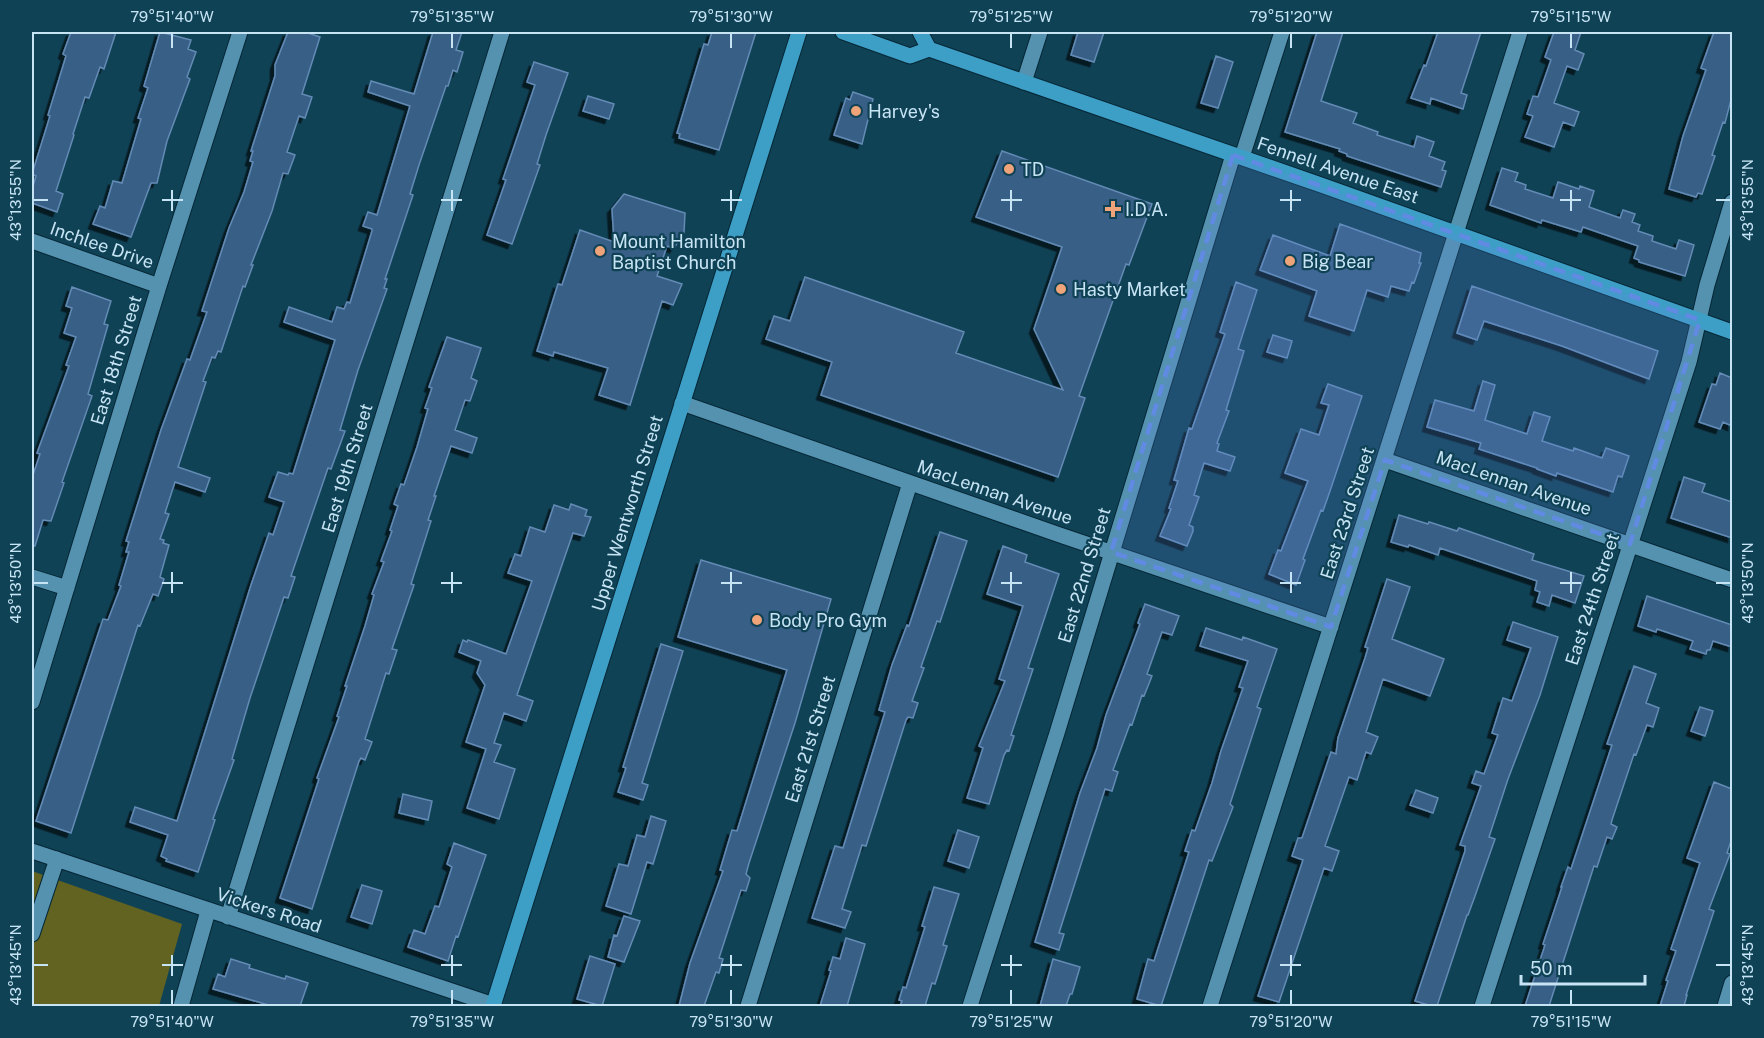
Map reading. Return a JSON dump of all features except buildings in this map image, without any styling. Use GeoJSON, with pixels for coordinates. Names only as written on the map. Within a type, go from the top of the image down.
{"type":"FeatureCollection","features":[{"type":"Feature","properties":{"kind":"main road","name":"Upper Wentworth Street"},"geometry":{"type":"LineString","coordinates":[[494,1006],[799,32]]}},
{"type":"Feature","properties":{"kind":"main road","name":"Fennell Avenue East"},"geometry":{"type":"LineString","coordinates":[[843,32],[909,56],[929,49],[1455,232],[1732,332]]}},
{"type":"Feature","properties":{"kind":"main road"},"geometry":{"type":"LineString","coordinates":[[920,32],[929,49]]}},
{"type":"Feature","properties":{"kind":"street","name":"East 18th Street"},"geometry":{"type":"LineString","coordinates":[[32,702],[159,285],[240,32]]}},
{"type":"Feature","properties":{"kind":"street","name":"East 19th Street"},"geometry":{"type":"LineString","coordinates":[[228,917],[502,32]]}},
{"type":"Feature","properties":{"kind":"street"},"geometry":{"type":"LineString","coordinates":[[1024,82],[1040,32]]}},
{"type":"Feature","properties":{"kind":"street","name":"East 22nd Street"},"geometry":{"type":"LineString","coordinates":[[970,1006],[1057,733],[1111,552],[1238,156],[1282,32]]}},
{"type":"Feature","properties":{"kind":"street","name":"East 23rd Street"},"geometry":{"type":"LineString","coordinates":[[1209,1006],[1520,32]]}},
{"type":"Feature","properties":{"kind":"street","name":"East 24th Street"},"geometry":{"type":"LineString","coordinates":[[1482,1006],[1689,362],[1707,285],[1732,202]]}},
{"type":"Feature","properties":{"kind":"street","name":"Inchlee Drive"},"geometry":{"type":"LineString","coordinates":[[32,241],[159,285]]}},
{"type":"Feature","properties":{"kind":"street","name":"MacLennan Avenue"},"geometry":{"type":"LineString","coordinates":[[682,403],[1331,627]]}},
{"type":"Feature","properties":{"kind":"street","name":"MacLennan Avenue"},"geometry":{"type":"LineString","coordinates":[[1385,460],[1732,580]]}},
{"type":"Feature","properties":{"kind":"street","name":"East 21st Street"},"geometry":{"type":"LineString","coordinates":[[748,1006],[909,483]]}},
{"type":"Feature","properties":{"kind":"street"},"geometry":{"type":"LineString","coordinates":[[32,577],[66,588]]}},
{"type":"Feature","properties":{"kind":"street","name":"Vickers Road"},"geometry":{"type":"LineString","coordinates":[[32,851],[494,1006]]}},
{"type":"Feature","properties":{"kind":"street"},"geometry":{"type":"LineString","coordinates":[[32,934],[57,860]]}},
{"type":"Feature","properties":{"kind":"street"},"geometry":{"type":"LineString","coordinates":[[181,1006],[208,911]]}},
{"type":"Feature","properties":{"kind":"street"},"geometry":{"type":"LineString","coordinates":[[1725,1006],[1732,983]]}},
{"type":"Feature","properties":{"kind":"highlighted area"},"geometry":{"type":"Polygon","coordinates":[[[1233,155],[1700,320],[1630,544],[1385,460],[1331,627],[1111,552],[1233,155]]]}},
{"type":"Feature","properties":{"kind":"shaded area"},"geometry":{"type":"Polygon","coordinates":[[[32,871],[182,924],[159,1006],[32,1006],[32,871]]]}},
{"type":"Feature","properties":{"kind":"place","name":"Harvey's"},"geometry":{"type":"Point","coordinates":[856,111]}},
{"type":"Feature","properties":{"kind":"place","name":"TD"},"geometry":{"type":"Point","coordinates":[1009,169]}},
{"type":"Feature","properties":{"kind":"place","name":"I.D.A."},"geometry":{"type":"Point","coordinates":[1113,209]}},
{"type":"Feature","properties":{"kind":"place","name":"Mount Hamilton Baptist Church"},"geometry":{"type":"Point","coordinates":[600,251]}},
{"type":"Feature","properties":{"kind":"place","name":"Big Bear"},"geometry":{"type":"Point","coordinates":[1290,261]}},
{"type":"Feature","properties":{"kind":"place","name":"Hasty Market"},"geometry":{"type":"Point","coordinates":[1061,289]}},
{"type":"Feature","properties":{"kind":"place","name":"Body Pro Gym"},"geometry":{"type":"Point","coordinates":[757,620]}}]}
